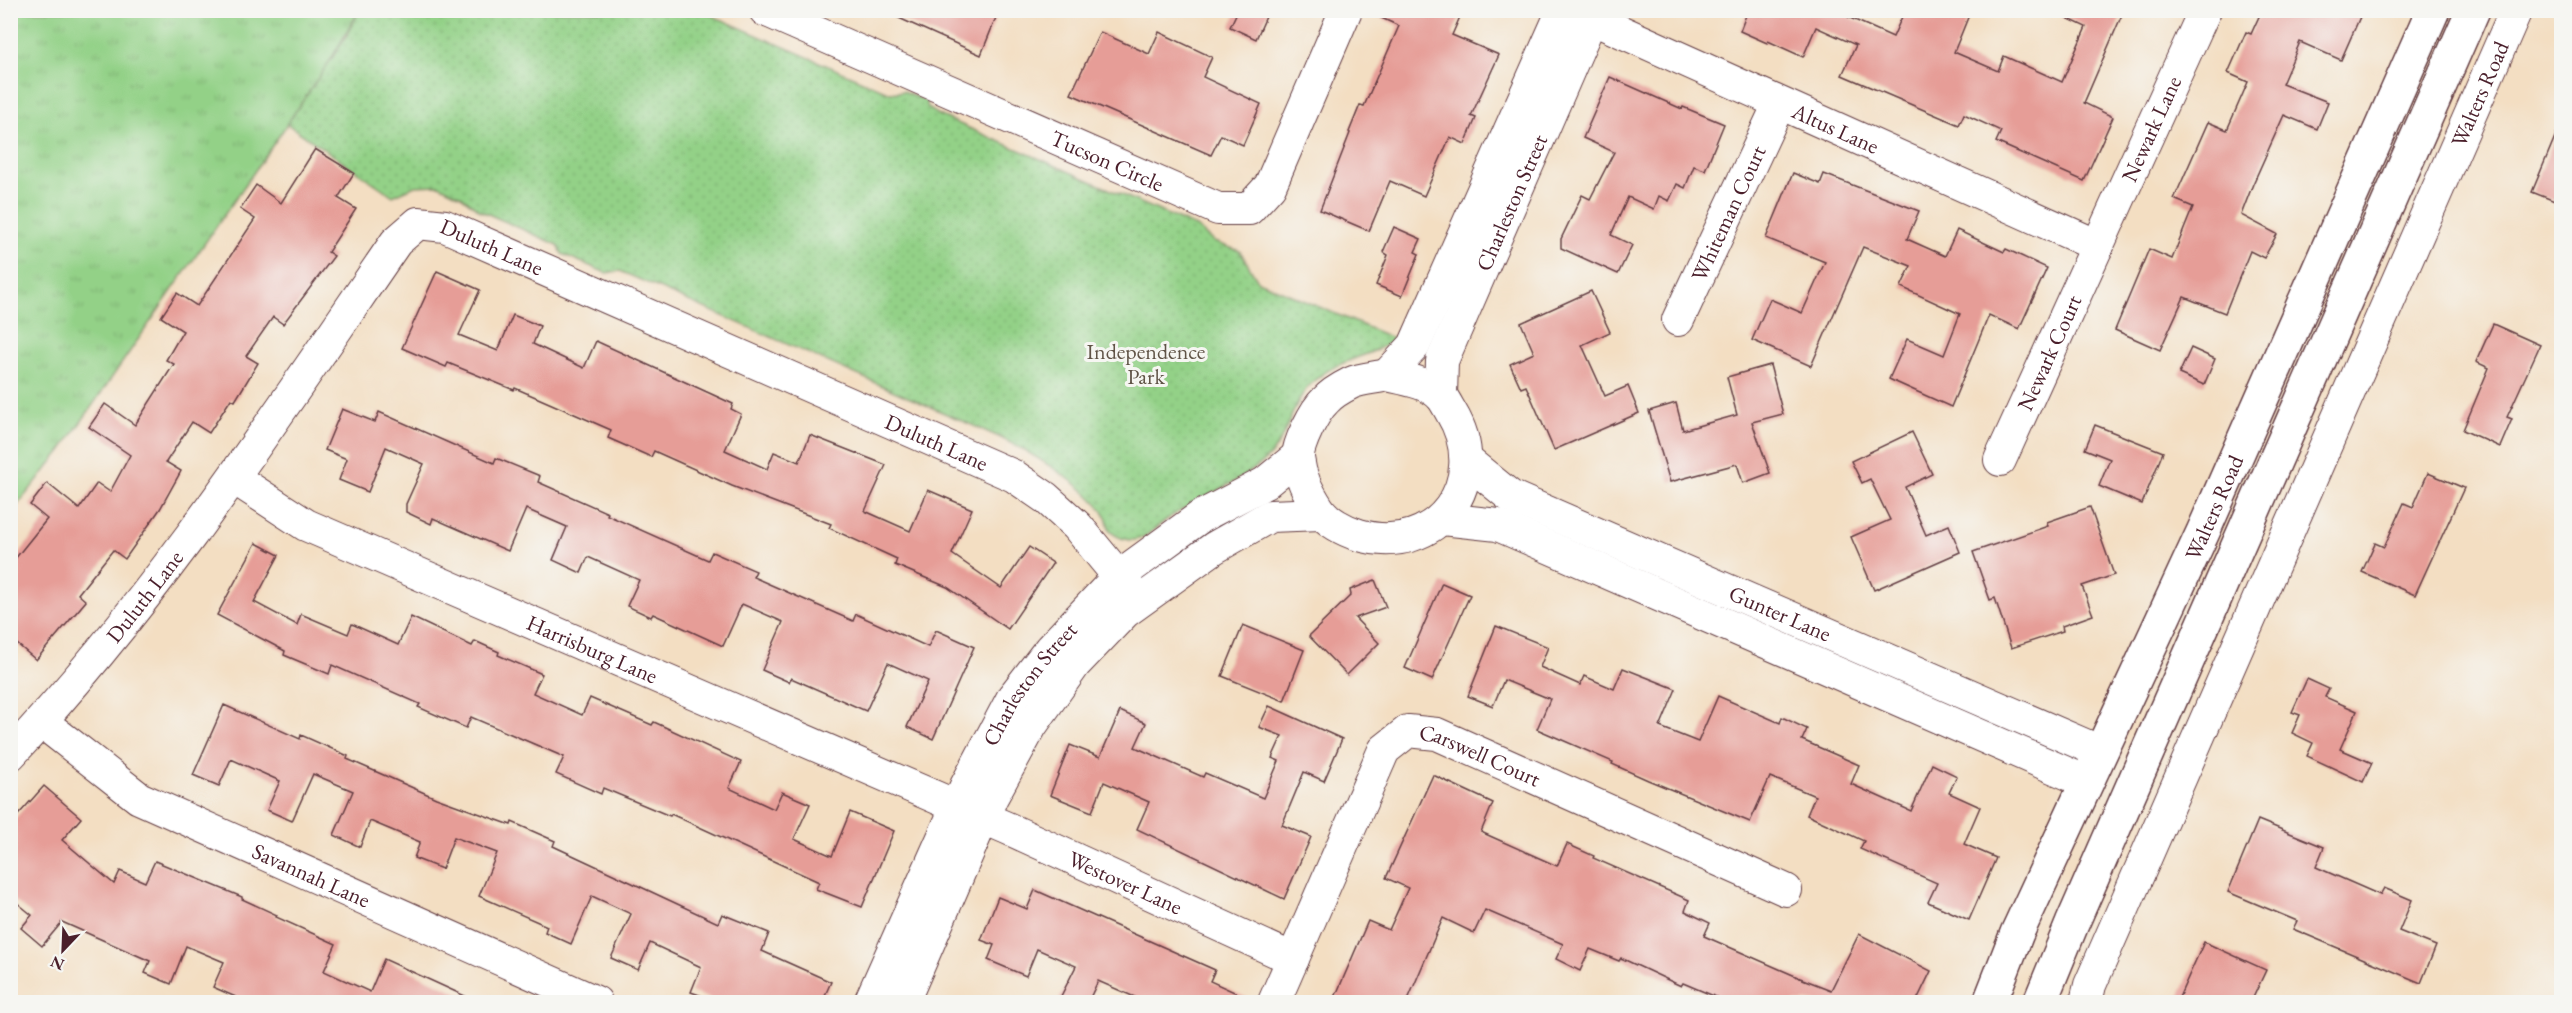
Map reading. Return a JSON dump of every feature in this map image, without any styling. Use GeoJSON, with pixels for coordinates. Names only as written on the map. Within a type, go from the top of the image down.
{"type":"FeatureCollection","features":[{"type":"Feature","properties":{"kind":"main road","name":"Walters Road"},"geometry":{"type":"LineString","coordinates":[[1990,1002],[2017,933],[2203,532],[2433,10]]}},
{"type":"Feature","properties":{"kind":"main road","name":"Walters Road"},"geometry":{"type":"LineString","coordinates":[[2040,1002],[2072,924],[2473,10]]}},
{"type":"Feature","properties":{"kind":"street","name":"Tucson Circle"},"geometry":{"type":"LineString","coordinates":[[765,10],[1218,209],[1249,209],[1270,186],[1346,10]]}},
{"type":"Feature","properties":{"kind":"street","name":"Newark Lane"},"geometry":{"type":"LineString","coordinates":[[2098,246],[2205,10]]}},
{"type":"Feature","properties":{"kind":"street","name":"Walters Road"},"geometry":{"type":"LineString","coordinates":[[2086,1002],[2090,985],[2516,10]]}},
{"type":"Feature","properties":{"kind":"street","name":"Altus Lane"},"geometry":{"type":"LineString","coordinates":[[1580,13],[2098,246]]}},
{"type":"Feature","properties":{"kind":"street","name":"Charleston Street"},"geometry":{"type":"LineString","coordinates":[[1387,375],[1414,346],[1580,13]]}},
{"type":"Feature","properties":{"kind":"street","name":"Charleston Street"},"geometry":{"type":"LineString","coordinates":[[1441,396],[1442,361],[1580,13]]}},
{"type":"Feature","properties":{"kind":"street","name":"Whiteman Court"},"geometry":{"type":"LineString","coordinates":[[1678,320],[1779,104]]}},
{"type":"Feature","properties":{"kind":"street","name":"Duluth Lane"},"geometry":{"type":"LineString","coordinates":[[10,755],[42,722],[130,616],[234,478],[396,242],[418,224],[445,226],[1014,476],[1046,498],[1077,526],[1139,601]]}},
{"type":"Feature","properties":{"kind":"street","name":"Newark Court"},"geometry":{"type":"LineString","coordinates":[[2000,460],[2098,246]]}},
{"type":"Feature","properties":{"kind":"street"},"geometry":{"type":"LineString","coordinates":[[1387,375],[1417,382],[1441,396],[1460,428],[1467,461],[1461,492],[1442,519],[1412,537],[1378,541],[1347,531],[1321,514],[1305,488],[1298,456],[1307,428],[1324,401],[1352,382],[1387,375]]}},
{"type":"Feature","properties":{"kind":"street","name":"Charleston Street"},"geometry":{"type":"LineString","coordinates":[[903,1002],[970,812],[1014,697],[1050,649],[1119,576],[1200,517],[1265,483],[1298,456]]}},
{"type":"Feature","properties":{"kind":"street","name":"Gunter Lane"},"geometry":{"type":"LineString","coordinates":[[1467,461],[1510,496],[2101,752]]}},
{"type":"Feature","properties":{"kind":"street","name":"Harrisburg Lane"},"geometry":{"type":"LineString","coordinates":[[234,478],[306,525],[970,812]]}},
{"type":"Feature","properties":{"kind":"street","name":"Charleston Street"},"geometry":{"type":"LineString","coordinates":[[870,1002],[970,812],[1075,664],[1125,612],[1214,548],[1270,516],[1321,514]]}},
{"type":"Feature","properties":{"kind":"street","name":"Gunter Lane"},"geometry":{"type":"LineString","coordinates":[[1442,519],[1498,525],[2087,782]]}},
{"type":"Feature","properties":{"kind":"street","name":"Savannah Lane"},"geometry":{"type":"LineString","coordinates":[[42,722],[139,798],[596,1002]]}},
{"type":"Feature","properties":{"kind":"street","name":"Carswell Court"},"geometry":{"type":"LineString","coordinates":[[1274,1002],[1384,750],[1408,731],[1437,734],[1786,891]]}},
{"type":"Feature","properties":{"kind":"street","name":"Westover Lane"},"geometry":{"type":"LineString","coordinates":[[970,812],[1293,958]]}},
{"type":"Feature","properties":{"kind":"green space"},"geometry":{"type":"Polygon","coordinates":[[[11,11],[359,11],[326,68],[61,451],[11,513],[11,11]]]}},
{"type":"Feature","properties":{"kind":"green space","name":"Independence Park"},"geometry":{"type":"Polygon","coordinates":[[[359,11],[702,11],[890,93],[904,91],[926,101],[928,108],[939,115],[1196,227],[1214,242],[1240,251],[1258,281],[1395,339],[1333,368],[1314,381],[1295,407],[1279,444],[1264,461],[1252,470],[1181,510],[1143,537],[1135,540],[1123,539],[1110,531],[1106,517],[1099,506],[1074,483],[1026,451],[999,437],[620,271],[606,273],[562,254],[558,245],[479,210],[461,196],[439,185],[415,186],[393,196],[287,124],[346,37],[359,11]]]}},
{"type":"Feature","properties":{"kind":"building"},"geometry":{"type":"Polygon","coordinates":[[[881,10],[999,10],[981,55],[881,10]]]}},
{"type":"Feature","properties":{"kind":"building"},"geometry":{"type":"Polygon","coordinates":[[[1238,10],[1269,10],[1256,39],[1230,27],[1238,10]]]}},
{"type":"Feature","properties":{"kind":"building"},"geometry":{"type":"Polygon","coordinates":[[[1364,10],[1463,10],[1452,35],[1499,55],[1471,116],[1476,118],[1465,144],[1450,137],[1424,196],[1390,181],[1369,231],[1320,210],[1360,105],[1364,106],[1399,26],[1364,10]]]}},
{"type":"Feature","properties":{"kind":"building"},"geometry":{"type":"Polygon","coordinates":[[[1748,10],[1851,10],[1848,17],[1893,37],[1905,10],[1971,10],[1954,52],[1998,71],[2004,56],[2062,82],[2086,27],[2050,10],[2124,10],[2084,103],[2113,117],[2084,181],[1996,142],[2001,131],[1964,114],[1959,125],[1842,75],[1856,45],[1816,27],[1803,57],[1740,31],[1748,10]]]}},
{"type":"Feature","properties":{"kind":"building"},"geometry":{"type":"Polygon","coordinates":[[[2262,10],[2363,10],[2341,60],[2300,42],[2282,84],[2328,102],[2317,129],[2284,115],[2253,184],[2241,215],[2277,234],[2264,258],[2250,251],[2225,313],[2184,297],[2160,350],[2115,330],[2149,249],[2172,259],[2193,207],[2174,199],[2208,122],[2227,130],[2248,82],[2228,73],[2246,32],[2251,34],[2262,10]]]}},
{"type":"Feature","properties":{"kind":"building"},"geometry":{"type":"Polygon","coordinates":[[[1100,32],[1149,54],[1159,32],[1212,57],[1203,77],[1261,104],[1243,145],[1221,135],[1211,155],[1071,94],[1100,32]]]}},
{"type":"Feature","properties":{"kind":"building"},"geometry":{"type":"Polygon","coordinates":[[[1610,77],[1682,109],[1683,107],[1724,124],[1705,170],[1694,166],[1685,188],[1677,184],[1669,201],[1659,196],[1654,209],[1628,197],[1611,235],[1632,245],[1618,274],[1561,248],[1561,239],[1582,195],[1590,199],[1614,152],[1583,138],[1610,77]]]}},
{"type":"Feature","properties":{"kind":"building"},"geometry":{"type":"Polygon","coordinates":[[[2562,120],[2562,204],[2532,192],[2562,120]]]}},
{"type":"Feature","properties":{"kind":"building"},"geometry":{"type":"Polygon","coordinates":[[[315,149],[354,173],[338,198],[356,209],[328,252],[334,256],[283,324],[273,317],[246,356],[258,363],[235,401],[231,399],[209,433],[192,422],[166,462],[181,471],[160,509],[125,559],[113,550],[78,594],[86,601],[36,660],[10,638],[10,565],[47,519],[30,505],[47,483],[79,509],[97,483],[110,492],[130,455],[89,427],[105,404],[135,425],[174,364],[166,360],[183,331],[161,317],[177,293],[197,306],[255,219],[240,209],[256,185],[281,203],[315,149]]]}},
{"type":"Feature","properties":{"kind":"building"},"geometry":{"type":"Polygon","coordinates":[[[1793,173],[1820,184],[1824,174],[1919,211],[1907,239],[1945,256],[1957,230],[2004,252],[2006,249],[2047,268],[2019,329],[1989,315],[1951,407],[1889,379],[1907,339],[1944,355],[1960,314],[1901,287],[1911,266],[1863,247],[1811,366],[1752,340],[1770,299],[1802,313],[1825,262],[1766,238],[1793,173]]]}},
{"type":"Feature","properties":{"kind":"building"},"geometry":{"type":"Polygon","coordinates":[[[1394,227],[1421,239],[1415,252],[1419,254],[1402,296],[1376,285],[1388,255],[1383,252],[1394,227]]]}},
{"type":"Feature","properties":{"kind":"building"},"geometry":{"type":"Polygon","coordinates":[[[437,271],[480,290],[459,335],[498,351],[513,315],[540,326],[533,344],[584,368],[596,341],[733,404],[731,409],[741,414],[725,450],[767,469],[774,452],[799,462],[810,435],[886,465],[865,511],[910,531],[928,490],[972,509],[952,554],[1001,588],[1029,547],[1053,563],[1008,629],[947,587],[895,565],[897,559],[829,528],[831,524],[732,486],[654,451],[651,457],[608,438],[611,430],[515,388],[514,390],[448,363],[446,367],[402,348],[437,271]]]}},
{"type":"Feature","properties":{"kind":"building"},"geometry":{"type":"Polygon","coordinates":[[[1591,291],[1610,332],[1582,345],[1605,396],[1628,386],[1639,413],[1554,450],[1526,386],[1521,388],[1510,364],[1534,353],[1521,323],[1591,291]]]}},
{"type":"Feature","properties":{"kind":"building"},"geometry":{"type":"Polygon","coordinates":[[[2493,324],[2540,345],[2507,417],[2512,419],[2500,447],[2463,430],[2489,368],[2476,362],[2493,324]]]}},
{"type":"Feature","properties":{"kind":"building"},"geometry":{"type":"Polygon","coordinates":[[[2191,348],[2215,359],[2204,385],[2179,374],[2191,348]]]}},
{"type":"Feature","properties":{"kind":"building"},"geometry":{"type":"Polygon","coordinates":[[[1770,365],[1783,414],[1752,422],[1770,473],[1743,483],[1737,464],[1670,482],[1649,411],[1676,403],[1683,430],[1737,415],[1727,377],[1770,365]]]}},
{"type":"Feature","properties":{"kind":"building"},"geometry":{"type":"Polygon","coordinates":[[[342,409],[375,422],[379,412],[494,463],[496,458],[540,476],[538,482],[608,513],[607,515],[708,560],[712,552],[756,571],[753,577],[853,621],[856,614],[928,647],[936,630],[974,647],[933,739],[907,727],[928,681],[888,663],[866,711],[791,678],[789,682],[762,670],[783,622],[742,604],[723,646],[653,614],[651,617],[627,606],[639,580],[588,557],[581,573],[553,560],[567,527],[526,509],[508,551],[433,518],[431,524],[406,512],[406,504],[424,464],[386,447],[368,492],[339,480],[347,459],[325,450],[342,409]]]}},
{"type":"Feature","properties":{"kind":"building"},"geometry":{"type":"Polygon","coordinates":[[[2095,425],[2163,452],[2142,504],[2099,486],[2110,459],[2085,449],[2095,425]]]}},
{"type":"Feature","properties":{"kind":"building"},"geometry":{"type":"Polygon","coordinates":[[[1912,432],[1932,474],[1905,487],[1926,535],[1949,525],[1960,552],[1874,590],[1851,537],[1890,520],[1870,479],[1862,483],[1851,461],[1912,432]]]}},
{"type":"Feature","properties":{"kind":"building"},"geometry":{"type":"Polygon","coordinates":[[[2428,473],[2464,488],[2415,595],[2362,572],[2375,543],[2384,547],[2404,503],[2413,507],[2428,473]]]}},
{"type":"Feature","properties":{"kind":"building"},"geometry":{"type":"Polygon","coordinates":[[[2090,507],[2114,575],[2082,586],[2093,615],[2062,626],[2063,631],[2011,648],[1995,598],[1990,600],[1973,552],[2048,526],[2047,522],[2090,507]]]}},
{"type":"Feature","properties":{"kind":"building"},"geometry":{"type":"Polygon","coordinates":[[[256,543],[279,555],[254,602],[297,625],[301,614],[348,634],[352,624],[398,645],[411,617],[472,646],[475,641],[499,652],[498,655],[542,674],[533,693],[582,715],[590,698],[652,725],[654,722],[741,762],[729,788],[774,809],[782,792],[810,804],[794,839],[832,856],[850,812],[894,831],[862,907],[816,889],[819,882],[671,814],[670,816],[603,788],[601,794],[556,774],[564,757],[471,717],[466,728],[418,707],[420,704],[332,665],[329,674],[284,655],[285,651],[217,615],[256,543]]]}},
{"type":"Feature","properties":{"kind":"building"},"geometry":{"type":"Polygon","coordinates":[[[1375,580],[1386,607],[1355,618],[1379,643],[1347,675],[1309,636],[1351,595],[1350,590],[1375,580]]]}},
{"type":"Feature","properties":{"kind":"building"},"geometry":{"type":"Polygon","coordinates":[[[1442,583],[1470,595],[1432,680],[1405,668],[1442,583]]]}},
{"type":"Feature","properties":{"kind":"building"},"geometry":{"type":"Polygon","coordinates":[[[1243,625],[1304,650],[1284,701],[1222,676],[1243,625]]]}},
{"type":"Feature","properties":{"kind":"building"},"geometry":{"type":"Polygon","coordinates":[[[1496,626],[1548,647],[1540,667],[1580,685],[1584,676],[1614,689],[1623,668],[1676,689],[1660,727],[1698,742],[1718,696],[1780,723],[1782,717],[1807,729],[1802,740],[1859,765],[1851,784],[1911,811],[1932,764],[1957,776],[1949,793],[1980,807],[1964,844],[1996,858],[1969,920],[1928,902],[1937,883],[1860,849],[1864,841],[1807,815],[1815,796],[1770,777],[1750,822],[1648,780],[1537,729],[1550,699],[1504,680],[1493,706],[1468,696],[1496,626]]]}},
{"type":"Feature","properties":{"kind":"building"},"geometry":{"type":"Polygon","coordinates":[[[2307,679],[2329,689],[2325,697],[2357,711],[2340,749],[2372,763],[2363,782],[2307,756],[2313,743],[2292,733],[2300,715],[2292,712],[2307,679]]]}},
{"type":"Feature","properties":{"kind":"building"},"geometry":{"type":"Polygon","coordinates":[[[224,705],[300,739],[301,735],[348,756],[347,759],[436,798],[511,825],[512,822],[555,841],[553,846],[718,923],[722,914],[769,933],[762,951],[831,982],[822,1002],[719,1002],[691,992],[701,967],[650,943],[638,970],[611,958],[631,914],[592,896],[571,944],[545,932],[547,926],[479,896],[497,853],[454,837],[442,869],[414,858],[420,842],[370,821],[360,847],[334,835],[353,791],[313,774],[292,821],[267,810],[280,781],[231,759],[219,786],[193,775],[224,705]]]}},
{"type":"Feature","properties":{"kind":"building"},"geometry":{"type":"Polygon","coordinates":[[[1269,706],[1342,739],[1324,781],[1304,772],[1282,825],[1311,837],[1284,899],[1137,829],[1149,802],[1104,782],[1092,812],[1050,795],[1070,745],[1100,757],[1120,711],[1146,723],[1135,747],[1203,777],[1205,773],[1263,798],[1279,761],[1272,758],[1282,736],[1259,727],[1269,706]]]}},
{"type":"Feature","properties":{"kind":"building"},"geometry":{"type":"Polygon","coordinates":[[[1433,775],[1493,803],[1481,832],[1557,866],[1567,844],[1594,856],[1593,858],[1689,900],[1685,911],[1710,923],[1704,936],[1800,978],[1831,990],[1859,934],[1931,971],[1916,1002],[1728,1002],[1683,983],[1681,986],[1621,958],[1619,961],[1590,949],[1580,971],[1556,959],[1563,944],[1485,910],[1474,933],[1443,918],[1407,1002],[1333,1002],[1368,921],[1389,930],[1408,888],[1386,878],[1433,775]]]}},
{"type":"Feature","properties":{"kind":"building"},"geometry":{"type":"Polygon","coordinates":[[[44,786],[81,818],[62,840],[114,884],[120,871],[145,882],[155,861],[242,897],[277,915],[276,917],[336,944],[324,971],[370,992],[384,959],[478,1002],[247,1002],[213,987],[224,962],[186,946],[171,984],[145,973],[150,961],[62,922],[42,946],[21,928],[32,915],[10,897],[10,824],[44,786]]]}},
{"type":"Feature","properties":{"kind":"building"},"geometry":{"type":"Polygon","coordinates":[[[2258,820],[2324,847],[2316,867],[2380,895],[2384,888],[2412,900],[2399,931],[2436,946],[2421,983],[2293,929],[2297,921],[2228,892],[2258,820]]]}},
{"type":"Feature","properties":{"kind":"building"},"geometry":{"type":"Polygon","coordinates":[[[1035,890],[1215,970],[1210,981],[1256,1002],[1146,1002],[1098,981],[1088,1002],[1058,1002],[1076,966],[1037,949],[1026,976],[988,960],[994,945],[981,940],[998,897],[1027,909],[1035,890]]]}},
{"type":"Feature","properties":{"kind":"building"},"geometry":{"type":"Polygon","coordinates":[[[2204,942],[2266,970],[2251,1002],[2177,1002],[2204,942]]]}}]}
